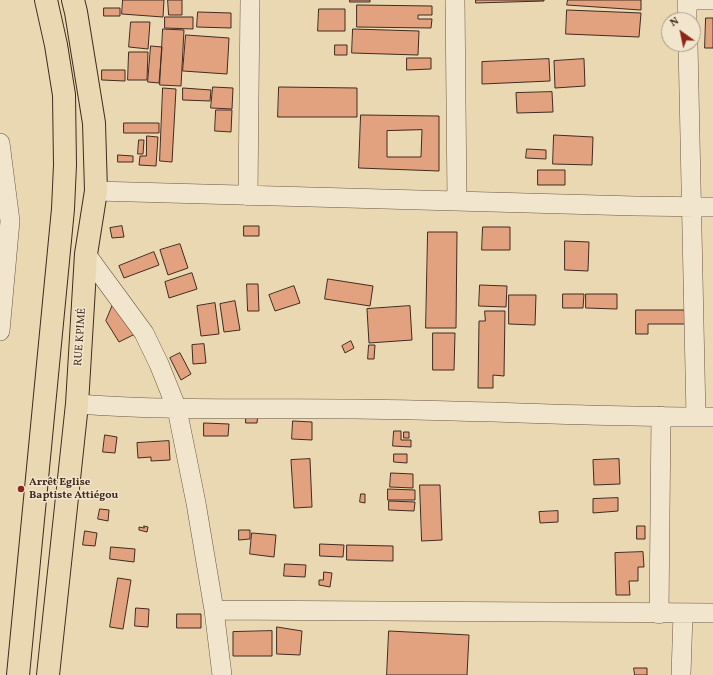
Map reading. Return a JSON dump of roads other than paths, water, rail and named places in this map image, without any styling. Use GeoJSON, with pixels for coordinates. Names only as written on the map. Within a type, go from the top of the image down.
{"type":"FeatureCollection","features":[{"type":"Feature","properties":{"kind":"main road"},"geometry":{"type":"LineString","coordinates":[[18,675],[63,209],[65,165],[64,95],[56,45],[46,0]]}},
{"type":"Feature","properties":{"kind":"main road","name":"RUE KPIMÉ"},"geometry":{"type":"LineString","coordinates":[[48,675],[76,404],[86,254],[96,191],[94,123],[76,4]]}},
{"type":"Feature","properties":{"kind":"street"},"geometry":{"type":"LineString","coordinates":[[248,196],[250,0]]}},
{"type":"Feature","properties":{"kind":"street"},"geometry":{"type":"LineString","coordinates":[[455,0],[457,202]]}},
{"type":"Feature","properties":{"kind":"street"},"geometry":{"type":"LineString","coordinates":[[687,0],[687,12]]}},
{"type":"Feature","properties":{"kind":"street"},"geometry":{"type":"LineString","coordinates":[[690,0],[713,0]]}},
{"type":"Feature","properties":{"kind":"street"},"geometry":{"type":"LineString","coordinates":[[76,404],[177,409],[355,409],[704,417],[692,207],[688,52]]}},
{"type":"Feature","properties":{"kind":"street"},"geometry":{"type":"LineString","coordinates":[[0,143],[10,221],[0,331]]}},
{"type":"Feature","properties":{"kind":"street"},"geometry":{"type":"LineString","coordinates":[[96,191],[457,202],[713,207]]}},
{"type":"Feature","properties":{"kind":"street"},"geometry":{"type":"LineString","coordinates":[[86,254],[144,333],[159,364],[177,409],[196,503],[214,610],[222,675]]}},
{"type":"Feature","properties":{"kind":"street"},"geometry":{"type":"LineString","coordinates":[[659,614],[661,416]]}},
{"type":"Feature","properties":{"kind":"street"},"geometry":{"type":"LineString","coordinates":[[214,610],[659,614],[713,613]]}},
{"type":"Feature","properties":{"kind":"street"},"geometry":{"type":"LineString","coordinates":[[681,675],[682,614]]}},
{"type":"Feature","properties":{"kind":"place","name":"Arrêt Eglise Baptiste Attiégou"},"geometry":{"type":"Point","coordinates":[21,489]}}]}
